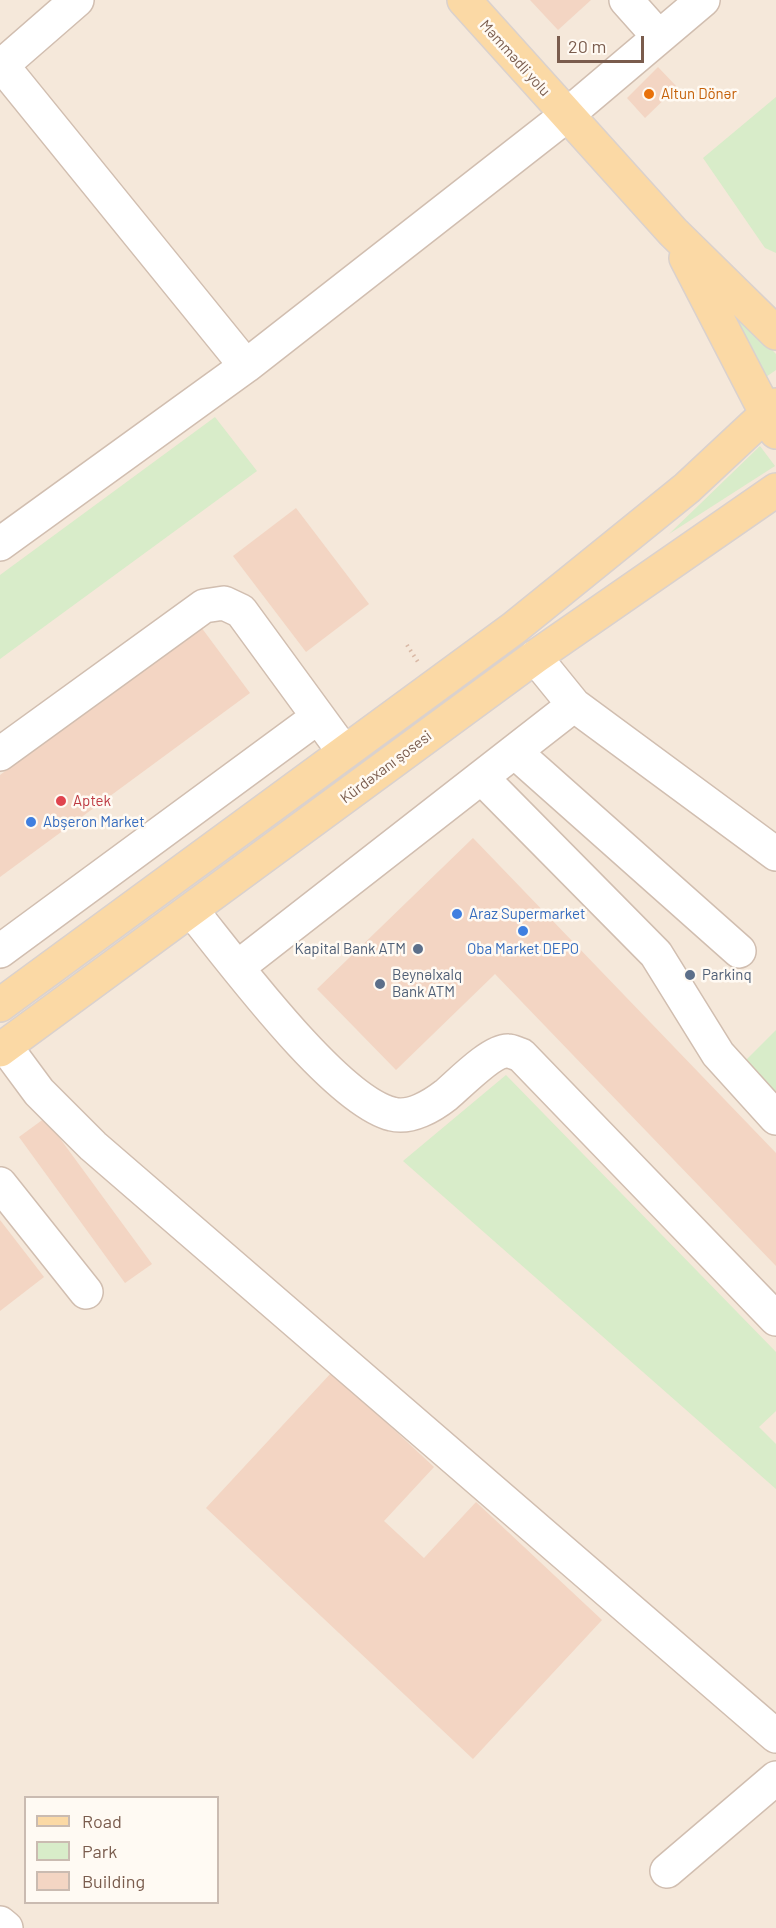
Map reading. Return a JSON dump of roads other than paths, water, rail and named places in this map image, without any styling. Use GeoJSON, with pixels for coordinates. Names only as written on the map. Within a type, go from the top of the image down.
{"type":"FeatureCollection","features":[{"type":"Feature","properties":{"kind":"main road","name":"Məmmədli yolu"},"geometry":{"type":"LineString","coordinates":[[464,0],[673,232]]}},
{"type":"Feature","properties":{"kind":"main road"},"geometry":{"type":"LineString","coordinates":[[673,232],[776,333]]}},
{"type":"Feature","properties":{"kind":"main road"},"geometry":{"type":"LineString","coordinates":[[0,1005],[514,628],[774,419],[673,232]]}},
{"type":"Feature","properties":{"kind":"main road"},"geometry":{"type":"LineString","coordinates":[[696,255],[748,290],[776,303]]}},
{"type":"Feature","properties":{"kind":"main road","name":"Kürdəxanı şosesi"},"geometry":{"type":"LineString","coordinates":[[2,1056],[192,911],[536,657],[776,490]]}},
{"type":"Feature","properties":{"kind":"main road"},"geometry":{"type":"LineString","coordinates":[[514,628],[536,657]]}},
{"type":"Feature","properties":{"kind":"street"},"geometry":{"type":"LineString","coordinates":[[77,0],[1,65],[246,366]]}},
{"type":"Feature","properties":{"kind":"street"},"geometry":{"type":"LineString","coordinates":[[626,0],[659,38]]}},
{"type":"Feature","properties":{"kind":"street"},"geometry":{"type":"LineString","coordinates":[[0,544],[246,366],[567,115],[704,0]]}},
{"type":"Feature","properties":{"kind":"street"},"geometry":{"type":"LineString","coordinates":[[0,754],[204,606],[224,603],[241,611],[344,752]]}},
{"type":"Feature","properties":{"kind":"street"},"geometry":{"type":"LineString","coordinates":[[536,657],[574,705],[776,854]]}},
{"type":"Feature","properties":{"kind":"street"},"geometry":{"type":"LineString","coordinates":[[238,967],[574,705]]}},
{"type":"Feature","properties":{"kind":"street"},"geometry":{"type":"LineString","coordinates":[[0,951],[318,717]]}},
{"type":"Feature","properties":{"kind":"street"},"geometry":{"type":"LineString","coordinates":[[515,752],[739,951]]}},
{"type":"Feature","properties":{"kind":"street"},"geometry":{"type":"LineString","coordinates":[[482,778],[656,954],[718,1054],[776,1118]]}},
{"type":"Feature","properties":{"kind":"street"},"geometry":{"type":"LineString","coordinates":[[192,911],[303,1045],[365,1102],[393,1115],[416,1112],[436,1103],[495,1054],[508,1050],[521,1055],[776,1319]]}},
{"type":"Feature","properties":{"kind":"street"},"geometry":{"type":"LineString","coordinates":[[2,1056],[93,1146],[776,1736]]}},
{"type":"Feature","properties":{"kind":"street"},"geometry":{"type":"LineString","coordinates":[[0,1184],[86,1292]]}},
{"type":"Feature","properties":{"kind":"street"},"geometry":{"type":"LineString","coordinates":[[667,1871],[776,1778]]}},
{"type":"Feature","properties":{"kind":"street"},"geometry":{"type":"LineString","coordinates":[[0,1923],[6,1928]]}},
{"type":"Feature","properties":{"kind":"place","name":"Altun Dönər"},"geometry":{"type":"Point","coordinates":[649,94]}},
{"type":"Feature","properties":{"kind":"place","name":"Aptek"},"geometry":{"type":"Point","coordinates":[61,801]}},
{"type":"Feature","properties":{"kind":"place","name":"Abşeron Market"},"geometry":{"type":"Point","coordinates":[31,822]}},
{"type":"Feature","properties":{"kind":"place","name":"Araz Supermarket"},"geometry":{"type":"Point","coordinates":[457,914]}},
{"type":"Feature","properties":{"kind":"place","name":"Oba Market DEPO"},"geometry":{"type":"Point","coordinates":[523,931]}},
{"type":"Feature","properties":{"kind":"place","name":"Kapital Bank ATM"},"geometry":{"type":"Point","coordinates":[418,949]}},
{"type":"Feature","properties":{"kind":"place","name":"Parkinq"},"geometry":{"type":"Point","coordinates":[690,975]}},
{"type":"Feature","properties":{"kind":"place","name":"Beynəlxalq Bank ATM"},"geometry":{"type":"Point","coordinates":[380,984]}}]}
